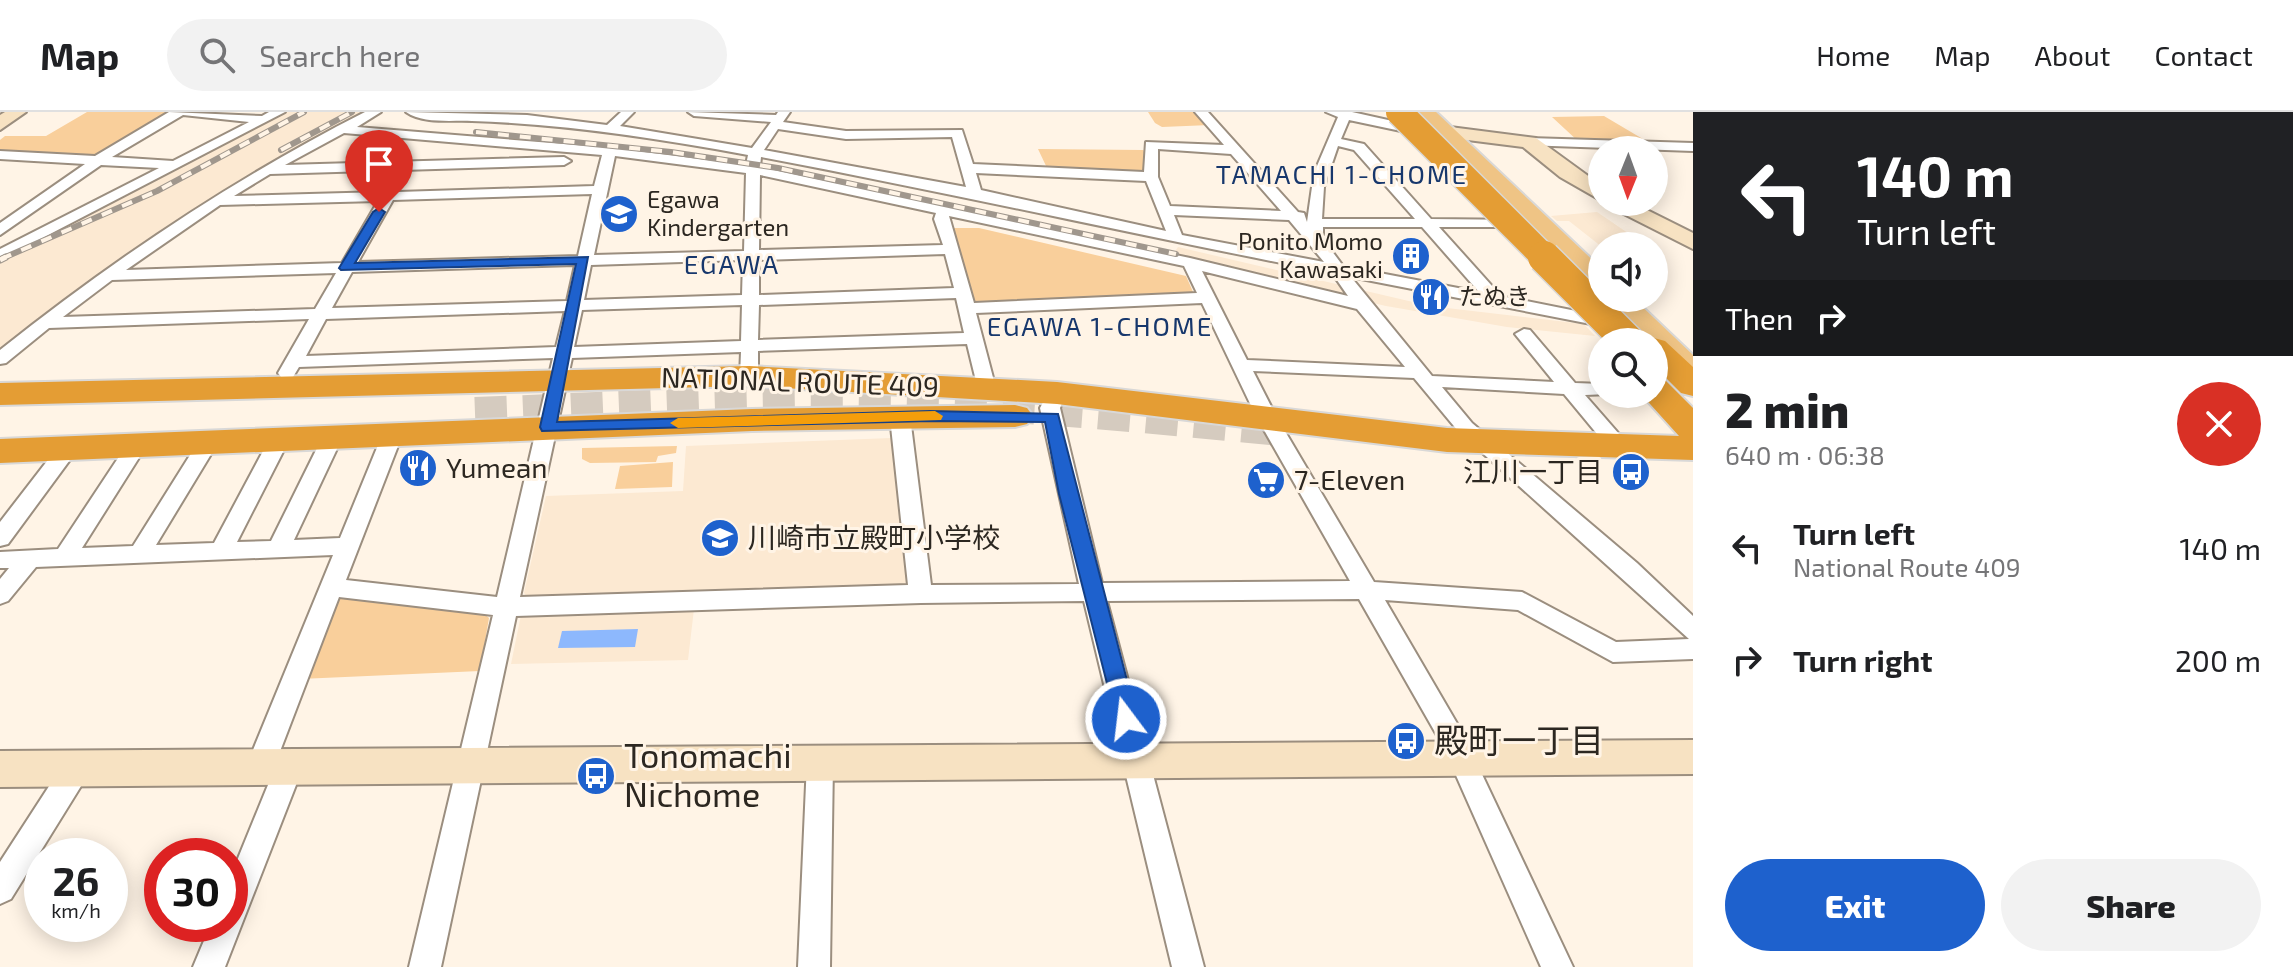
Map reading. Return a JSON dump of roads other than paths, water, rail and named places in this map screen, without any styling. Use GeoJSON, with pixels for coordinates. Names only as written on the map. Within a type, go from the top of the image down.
{"type":"FeatureCollection","features":[{"type":"Feature","properties":{"kind":"highway"},"geometry":{"type":"LineString","coordinates":[[1400,116],[1481,193],[1565,295],[1612,319]]}},
{"type":"Feature","properties":{"kind":"highway"},"geometry":{"type":"LineString","coordinates":[[1400,116],[1612,319]]}},
{"type":"Feature","properties":{"kind":"highway"},"geometry":{"type":"LineString","coordinates":[[1668,355],[1693,373]]}},
{"type":"Feature","properties":{"kind":"highway"},"geometry":{"type":"LineString","coordinates":[[1668,360],[1693,386]]}},
{"type":"Feature","properties":{"kind":"highway","name":"NATIONAL ROUTE 409"},"geometry":{"type":"LineString","coordinates":[[0,394],[286,374],[750,361],[987,389],[1055,405],[1273,426],[1464,462],[1496,454],[1619,447],[1693,448]]}},
{"type":"Feature","properties":{"kind":"highway"},"geometry":{"type":"LineString","coordinates":[[1668,382],[1693,407]]}},
{"type":"Feature","properties":{"kind":"highway"},"geometry":{"type":"LineString","coordinates":[[1668,403],[1693,429]]}},
{"type":"Feature","properties":{"kind":"highway","name":"NATIONAL ROUTE 409"},"geometry":{"type":"LineString","coordinates":[[0,451],[548,427],[900,417],[1055,405]]}},
{"type":"Feature","properties":{"kind":"highway"},"geometry":{"type":"LineString","coordinates":[[0,414],[478,406],[0,430]]}},
{"type":"Feature","properties":{"kind":"highway","name":"NATIONAL ROUTE 409"},"geometry":{"type":"LineString","coordinates":[[1496,454],[1693,468]]}},
{"type":"Feature","properties":{"kind":"main road"},"geometry":{"type":"LineString","coordinates":[[1425,112],[1588,269]]}},
{"type":"Feature","properties":{"kind":"main road"},"geometry":{"type":"LineString","coordinates":[[1400,116],[1499,223],[1612,319],[1693,373]]}},
{"type":"Feature","properties":{"kind":"main road"},"geometry":{"type":"LineString","coordinates":[[1668,394],[1693,420]]}},
{"type":"Feature","properties":{"kind":"street"},"geometry":{"type":"LineString","coordinates":[[0,124],[17,112]]}},
{"type":"Feature","properties":{"kind":"street"},"geometry":{"type":"LineString","coordinates":[[0,230],[100,160],[178,112]]}},
{"type":"Feature","properties":{"kind":"street"},"geometry":{"type":"LineString","coordinates":[[187,112],[264,120]]}},
{"type":"Feature","properties":{"kind":"street"},"geometry":{"type":"LineString","coordinates":[[0,255],[279,112]]}},
{"type":"Feature","properties":{"kind":"street"},"geometry":{"type":"LineString","coordinates":[[0,359],[107,275],[216,201],[375,112]]}},
{"type":"Feature","properties":{"kind":"street"},"geometry":{"type":"LineString","coordinates":[[412,112],[429,116],[527,119],[756,152],[975,193],[1176,238],[1495,300],[1612,319]]}},
{"type":"Feature","properties":{"kind":"street"},"geometry":{"type":"LineString","coordinates":[[610,129],[628,112]]}},
{"type":"Feature","properties":{"kind":"street"},"geometry":{"type":"LineString","coordinates":[[694,112],[780,118],[846,135],[957,133],[975,193]]}},
{"type":"Feature","properties":{"kind":"street"},"geometry":{"type":"LineString","coordinates":[[1201,112],[1318,243],[1363,305],[1425,377],[1496,454],[1629,569],[1693,631]]}},
{"type":"Feature","properties":{"kind":"street"},"geometry":{"type":"LineString","coordinates":[[1318,243],[1314,197],[1340,113],[1400,116],[1446,133],[1529,142],[1693,147]]}},
{"type":"Feature","properties":{"kind":"street"},"geometry":{"type":"LineString","coordinates":[[780,118],[756,152],[750,361],[975,338]]}},
{"type":"Feature","properties":{"kind":"street"},"geometry":{"type":"LineString","coordinates":[[340,129],[754,170],[1190,263],[1363,305]]}},
{"type":"Feature","properties":{"kind":"street"},"geometry":{"type":"LineString","coordinates":[[286,374],[425,136]]}},
{"type":"Feature","properties":{"kind":"street"},"geometry":{"type":"LineString","coordinates":[[1332,141],[1359,147],[1495,300]]}},
{"type":"Feature","properties":{"kind":"street"},"geometry":{"type":"LineString","coordinates":[[1529,142],[1554,164],[1588,186]]}},
{"type":"Feature","properties":{"kind":"street"},"geometry":{"type":"LineString","coordinates":[[1176,238],[1151,177],[1151,145],[1234,150]]}},
{"type":"Feature","properties":{"kind":"street"},"geometry":{"type":"LineString","coordinates":[[0,155],[178,166]]}},
{"type":"Feature","properties":{"kind":"street"},"geometry":{"type":"LineString","coordinates":[[268,170],[607,156]]}},
{"type":"Feature","properties":{"kind":"street"},"geometry":{"type":"LineString","coordinates":[[425,967],[607,156]]}},
{"type":"Feature","properties":{"kind":"street"},"geometry":{"type":"LineString","coordinates":[[967,168],[1151,177]]}},
{"type":"Feature","properties":{"kind":"street"},"geometry":{"type":"LineString","coordinates":[[216,201],[598,190]]}},
{"type":"Feature","properties":{"kind":"street"},"geometry":{"type":"LineString","coordinates":[[944,210],[941,219],[952,249],[987,389]]}},
{"type":"Feature","properties":{"kind":"street"},"geometry":{"type":"LineString","coordinates":[[1164,210],[1293,215],[1314,220],[1540,223]]}},
{"type":"Feature","properties":{"kind":"street"},"geometry":{"type":"LineString","coordinates":[[1642,216],[1693,242]]}},
{"type":"Feature","properties":{"kind":"street"},"geometry":{"type":"LineString","coordinates":[[107,275],[952,249]]}},
{"type":"Feature","properties":{"kind":"street"},"geometry":{"type":"LineString","coordinates":[[1190,263],[1273,426],[1462,757],[1557,967]]}},
{"type":"Feature","properties":{"kind":"street"},"geometry":{"type":"LineString","coordinates":[[43,323],[752,300],[1206,298]]}},
{"type":"Feature","properties":{"kind":"street"},"geometry":{"type":"LineString","coordinates":[[1524,334],[1619,447]]}},
{"type":"Feature","properties":{"kind":"street"},"geometry":{"type":"LineString","coordinates":[[1243,365],[1588,390]]}},
{"type":"Feature","properties":{"kind":"street"},"geometry":{"type":"LineString","coordinates":[[1055,405],[1093,593],[1188,967]]}},
{"type":"Feature","properties":{"kind":"street"},"geometry":{"type":"LineString","coordinates":[[900,417],[921,594]]}},
{"type":"Feature","properties":{"kind":"street"},"geometry":{"type":"LineString","coordinates":[[248,854],[333,587],[393,433]]}},
{"type":"Feature","properties":{"kind":"street"},"geometry":{"type":"LineString","coordinates":[[279,548],[333,436]]}},
{"type":"Feature","properties":{"kind":"street"},"geometry":{"type":"LineString","coordinates":[[221,551],[280,438]]}},
{"type":"Feature","properties":{"kind":"street"},"geometry":{"type":"LineString","coordinates":[[139,555],[209,441]]}},
{"type":"Feature","properties":{"kind":"street"},"geometry":{"type":"LineString","coordinates":[[65,557],[137,445]]}},
{"type":"Feature","properties":{"kind":"street"},"geometry":{"type":"LineString","coordinates":[[0,538],[68,448]]}},
{"type":"Feature","properties":{"kind":"street"},"geometry":{"type":"LineString","coordinates":[[0,560],[349,546]]}},
{"type":"Feature","properties":{"kind":"street"},"geometry":{"type":"LineString","coordinates":[[0,595],[30,559]]}},
{"type":"Feature","properties":{"kind":"street"},"geometry":{"type":"LineString","coordinates":[[333,587],[505,607],[921,594],[1366,590],[1522,601],[1613,652],[1693,649]]}},
{"type":"Feature","properties":{"kind":"street"},"geometry":{"type":"LineString","coordinates":[[0,769],[1693,757]]}},
{"type":"Feature","properties":{"kind":"street"},"geometry":{"type":"LineString","coordinates":[[814,967],[820,762]]}},
{"type":"Feature","properties":{"kind":"street"},"geometry":{"type":"LineString","coordinates":[[0,889],[76,769]]}},
{"type":"Feature","properties":{"kind":"street"},"geometry":{"type":"LineString","coordinates":[[209,967],[219,942]]}},
{"type":"Feature","properties":{"kind":"water"},"geometry":{"type":"Polygon","coordinates":[[[638,629],[635,647],[558,648],[562,631],[638,629]]]}},
{"type":"Feature","properties":{"kind":"tunnel"},"geometry":{"type":"LineString","coordinates":[[475,413],[733,403],[937,403],[1135,416],[1282,430]]}},
{"type":"Feature","properties":{"kind":"railway"},"geometry":{"type":"LineString","coordinates":[[1,259],[157,191],[304,112]]}},
{"type":"Feature","properties":{"kind":"railway"},"geometry":{"type":"LineString","coordinates":[[281,150],[352,112]]}},
{"type":"Feature","properties":{"kind":"railway"},"geometry":{"type":"LineString","coordinates":[[476,132],[671,152],[778,168],[1176,254]]}},
{"type":"Feature","properties":{"kind":"railway"},"geometry":{"type":"LineString","coordinates":[[0,260],[6,257]]}},
{"type":"Feature","properties":{"kind":"place","name":"Egawa Kindergarten"},"geometry":{"type":"Point","coordinates":[619,214]}},
{"type":"Feature","properties":{"kind":"place","name":"Ponito Momo Kawasaki"},"geometry":{"type":"Point","coordinates":[1411,256]}},
{"type":"Feature","properties":{"kind":"place","name":"たぬき"},"geometry":{"type":"Point","coordinates":[1431,297]}},
{"type":"Feature","properties":{"kind":"place","name":"Yumean"},"geometry":{"type":"Point","coordinates":[418,468]}},
{"type":"Feature","properties":{"kind":"place","name":"江川一丁目"},"geometry":{"type":"Point","coordinates":[1631,472]}},
{"type":"Feature","properties":{"kind":"place","name":"7-Eleven"},"geometry":{"type":"Point","coordinates":[1266,480]}},
{"type":"Feature","properties":{"kind":"place","name":"川崎市立殿町小学校"},"geometry":{"type":"Point","coordinates":[720,538]}},
{"type":"Feature","properties":{"kind":"place","name":"殿町一丁目"},"geometry":{"type":"Point","coordinates":[1406,741]}},
{"type":"Feature","properties":{"kind":"place","name":"Tonomachi Nichome"},"geometry":{"type":"Point","coordinates":[596,776]}},
{"type":"Feature","properties":{"kind":"district","name":"TAMACHI 1-CHOME"},"geometry":{"type":"Point","coordinates":[1342,175]}},
{"type":"Feature","properties":{"kind":"district","name":"EGAWA"},"geometry":{"type":"Point","coordinates":[732,265]}},
{"type":"Feature","properties":{"kind":"district","name":"EGAWA 1-CHOME"},"geometry":{"type":"Point","coordinates":[1100,327]}}]}
